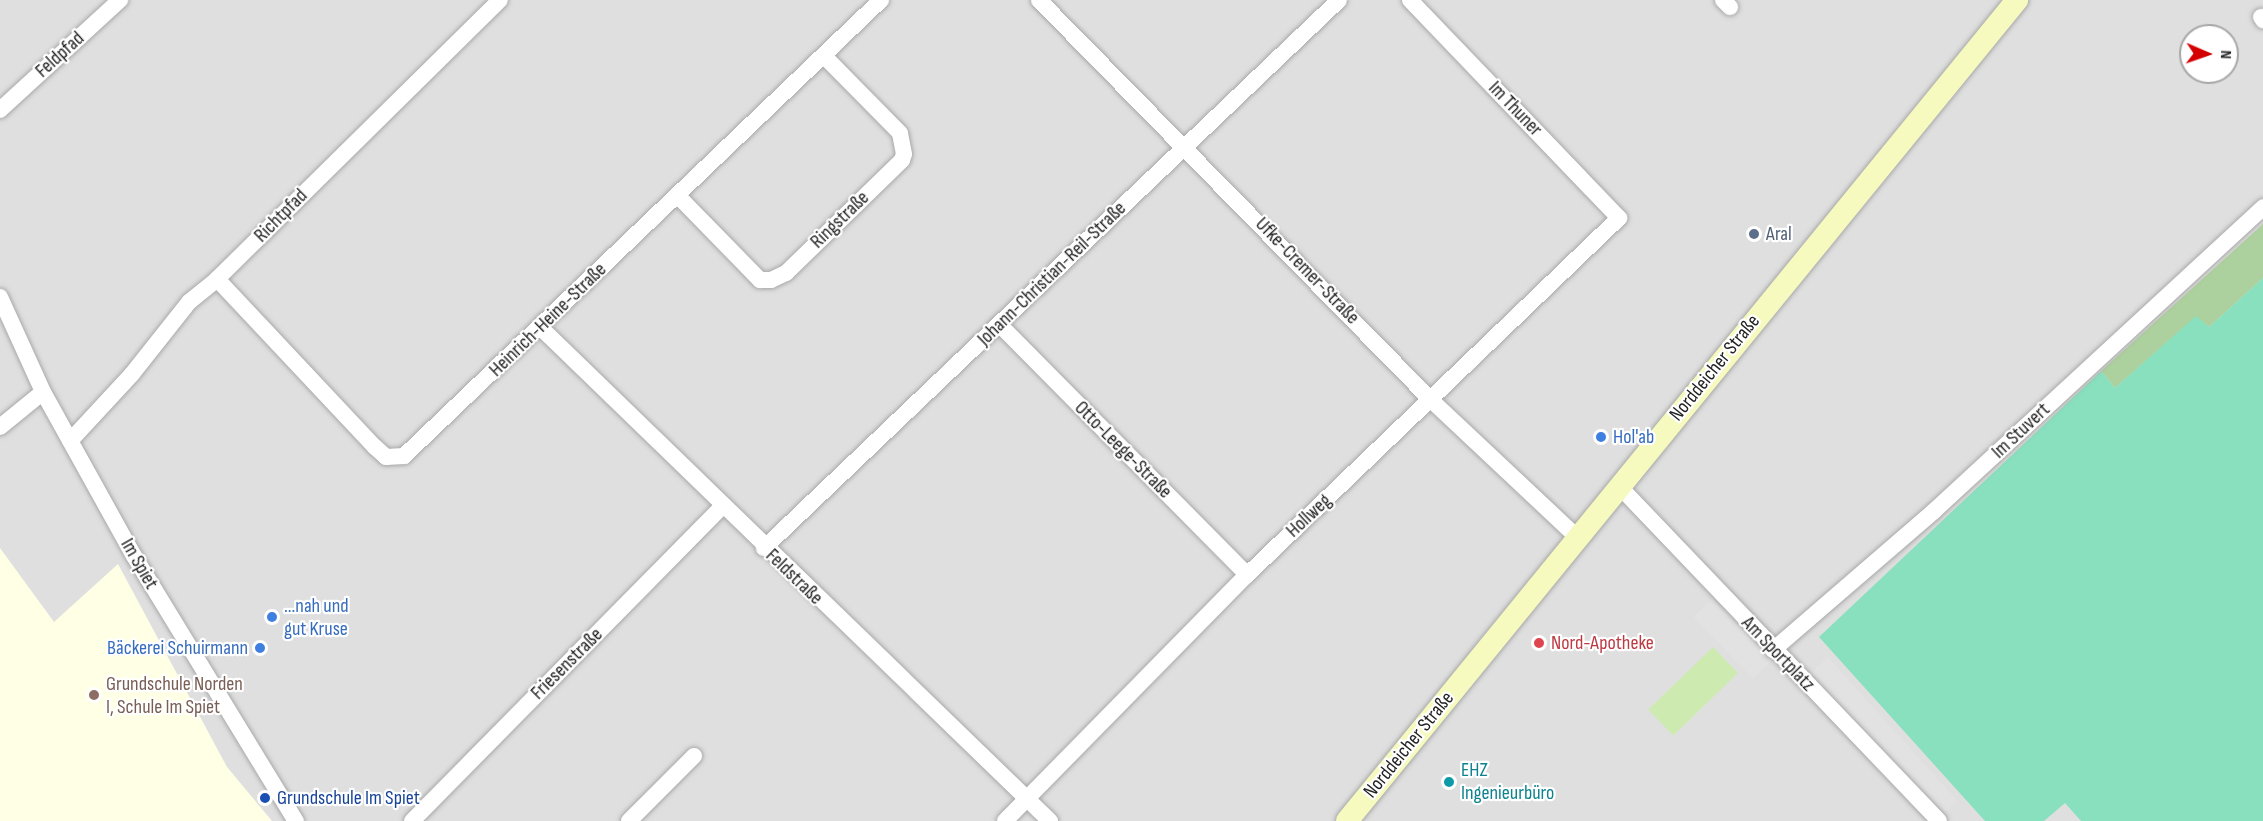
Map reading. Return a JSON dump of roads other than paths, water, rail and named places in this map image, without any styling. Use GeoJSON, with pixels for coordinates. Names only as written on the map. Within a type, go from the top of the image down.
{"type":"FeatureCollection","features":[{"type":"Feature","properties":{"kind":"main road","name":"Norddeicher Straße"},"geometry":{"type":"LineString","coordinates":[[1347,821],[2017,0]]}},
{"type":"Feature","properties":{"kind":"street","name":"Feldpfad"},"geometry":{"type":"LineString","coordinates":[[0,110],[120,0]]}},
{"type":"Feature","properties":{"kind":"street","name":"Richtpfad"},"geometry":{"type":"LineString","coordinates":[[70,441],[132,374],[189,302],[217,279],[500,0]]}},
{"type":"Feature","properties":{"kind":"street","name":"Heinrich-Heine-Straße"},"geometry":{"type":"LineString","coordinates":[[217,279],[375,447],[386,457],[394,458],[414,448],[880,0]]}},
{"type":"Feature","properties":{"kind":"street","name":"Ufke-Cremer-Straße"},"geometry":{"type":"LineString","coordinates":[[1039,0],[1185,146],[1431,400],[1578,538]]}},
{"type":"Feature","properties":{"kind":"street","name":"Johann-Christian-Reil-Straße"},"geometry":{"type":"LineString","coordinates":[[764,548],[1339,0]]}},
{"type":"Feature","properties":{"kind":"street","name":"Im Thuner"},"geometry":{"type":"LineString","coordinates":[[1410,0],[1619,218]]}},
{"type":"Feature","properties":{"kind":"street","name":"Ringstraße"},"geometry":{"type":"LineString","coordinates":[[677,195],[760,280],[771,280],[786,273],[904,154],[900,133],[824,56]]}},
{"type":"Feature","properties":{"kind":"street","name":"Im Stuvert"},"geometry":{"type":"LineString","coordinates":[[1773,650],[1934,511],[2263,207]]}},
{"type":"Feature","properties":{"kind":"street","name":"Hollweg"},"geometry":{"type":"LineString","coordinates":[[1005,821],[1246,575],[1619,218]]}},
{"type":"Feature","properties":{"kind":"street","name":"Im Spiet"},"geometry":{"type":"LineString","coordinates":[[0,297],[43,392],[70,441],[189,650],[296,821]]}},
{"type":"Feature","properties":{"kind":"street","name":"Otto-Leege-Straße"},"geometry":{"type":"LineString","coordinates":[[1000,325],[1246,575]]}},
{"type":"Feature","properties":{"kind":"street","name":"Feldstraße"},"geometry":{"type":"LineString","coordinates":[[541,328],[764,548],[1050,821]]}},
{"type":"Feature","properties":{"kind":"street"},"geometry":{"type":"LineString","coordinates":[[0,427],[43,392]]}},
{"type":"Feature","properties":{"kind":"street","name":"Am Sportplatz"},"geometry":{"type":"LineString","coordinates":[[1619,486],[1773,650],[1939,821]]}},
{"type":"Feature","properties":{"kind":"street","name":"Friesenstraße"},"geometry":{"type":"LineString","coordinates":[[412,821],[722,507]]}},
{"type":"Feature","properties":{"kind":"street"},"geometry":{"type":"LineString","coordinates":[[629,821],[694,756]]}},
{"type":"Feature","properties":{"kind":"place","name":"Aral"},"geometry":{"type":"Point","coordinates":[1754,234]}},
{"type":"Feature","properties":{"kind":"place","name":"Hol'ab"},"geometry":{"type":"Point","coordinates":[1601,437]}},
{"type":"Feature","properties":{"kind":"place","name":"...nah und gut Kruse"},"geometry":{"type":"Point","coordinates":[272,617]}},
{"type":"Feature","properties":{"kind":"place","name":"Nord-Apotheke"},"geometry":{"type":"Point","coordinates":[1539,643]}},
{"type":"Feature","properties":{"kind":"place","name":"Bäckerei Schuirmann"},"geometry":{"type":"Point","coordinates":[260,648]}},
{"type":"Feature","properties":{"kind":"place","name":"Grundschule Norden I, Schule Im Spiet"},"geometry":{"type":"Point","coordinates":[94,695]}},
{"type":"Feature","properties":{"kind":"place","name":"EHZ Ingenieurbüro"},"geometry":{"type":"Point","coordinates":[1449,782]}},
{"type":"Feature","properties":{"kind":"place","name":"Grundschule Im Spiet"},"geometry":{"type":"Point","coordinates":[265,798]}}]}
